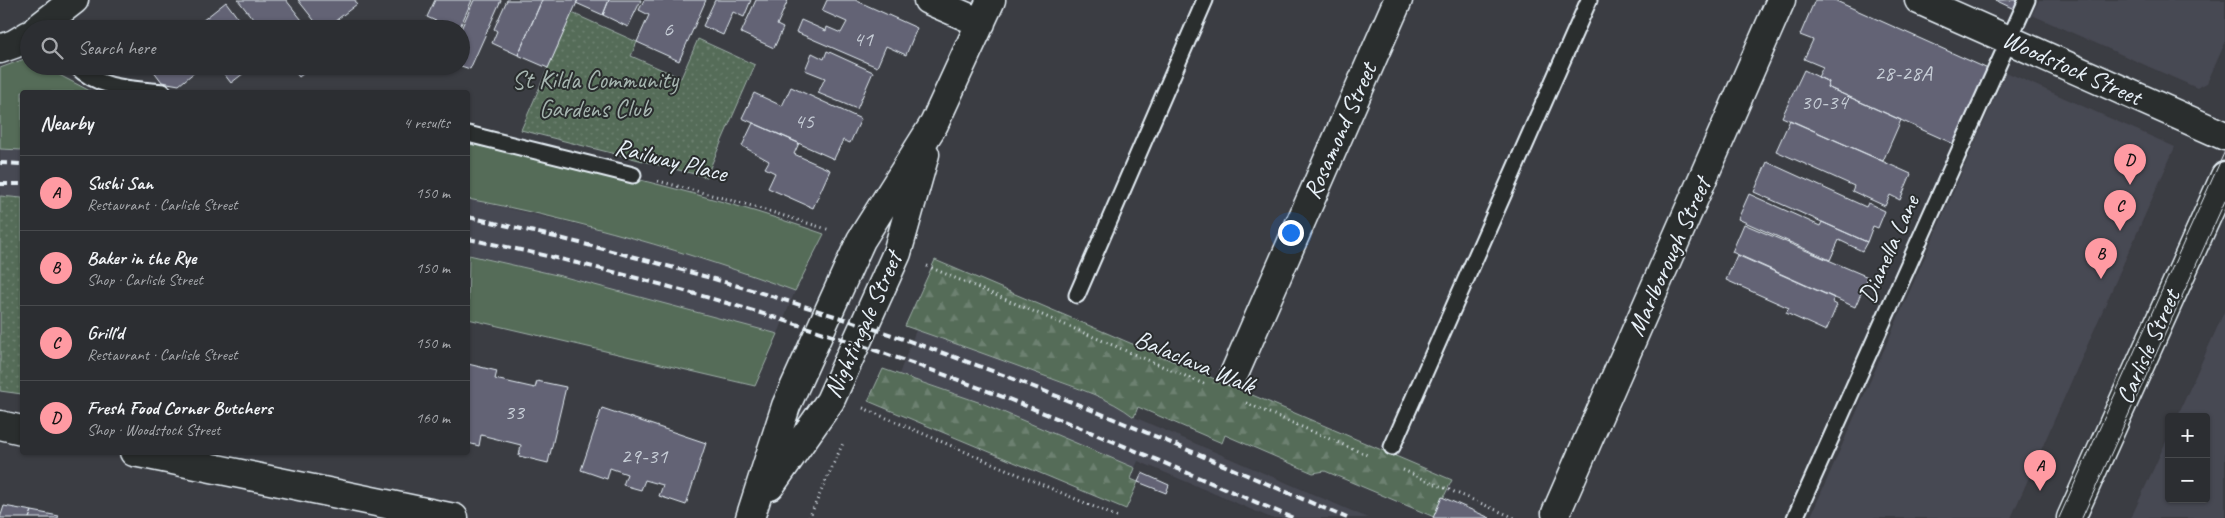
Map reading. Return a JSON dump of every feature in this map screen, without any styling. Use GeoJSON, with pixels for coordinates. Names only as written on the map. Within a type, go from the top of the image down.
{"type":"FeatureCollection","features":[{"type":"Feature","properties":{"kind":"street"},"geometry":{"type":"LineString","coordinates":[[51,20],[74,0]]}},
{"type":"Feature","properties":{"kind":"street"},"geometry":{"type":"LineString","coordinates":[[928,0],[986,12]]}},
{"type":"Feature","properties":{"kind":"street","name":"Rosamond Street"},"geometry":{"type":"LineString","coordinates":[[1235,372],[1398,0]]}},
{"type":"Feature","properties":{"kind":"street","name":"Marlborough Street"},"geometry":{"type":"LineString","coordinates":[[1556,513],[1781,0]]}},
{"type":"Feature","properties":{"kind":"street","name":"Woodstock Street"},"geometry":{"type":"LineString","coordinates":[[1918,0],[2225,136]]}},
{"type":"Feature","properties":{"kind":"street","name":"Nightingale Street"},"geometry":{"type":"LineString","coordinates":[[752,513],[786,406],[861,240],[934,124],[986,12]]}},
{"type":"Feature","properties":{"kind":"street"},"geometry":{"type":"LineString","coordinates":[[1,45],[20,37]]}},
{"type":"Feature","properties":{"kind":"street","name":"Nightingale Street"},"geometry":{"type":"LineString","coordinates":[[752,513],[830,401],[897,253],[934,124]]}},
{"type":"Feature","properties":{"kind":"street","name":"Carlisle Street"},"geometry":{"type":"LineString","coordinates":[[2071,518],[2225,176]]}},
{"type":"Feature","properties":{"kind":"street"},"geometry":{"type":"LineString","coordinates":[[0,425],[20,430]]}},
{"type":"Feature","properties":{"kind":"street"},"geometry":{"type":"LineString","coordinates":[[149,455],[454,518]]}},
{"type":"Feature","properties":{"kind":"lane"},"geometry":{"type":"LineString","coordinates":[[1077,295],[1205,0]]}},
{"type":"Feature","properties":{"kind":"lane"},"geometry":{"type":"LineString","coordinates":[[1392,447],[1589,0]]}},
{"type":"Feature","properties":{"kind":"lane","name":"Dianella Lane"},"geometry":{"type":"LineString","coordinates":[[1795,518],[2027,0]]}},
{"type":"Feature","properties":{"kind":"lane"},"geometry":{"type":"LineString","coordinates":[[86,75],[101,83],[149,90]]}},
{"type":"Feature","properties":{"kind":"lane","name":"Railway Place"},"geometry":{"type":"LineString","coordinates":[[470,134],[633,175]]}},
{"type":"Feature","properties":{"kind":"path","name":"Railway Place"},"geometry":{"type":"LineString","coordinates":[[633,175],[742,203],[861,240]]}},
{"type":"Feature","properties":{"kind":"path","name":"Balaclava Walk"},"geometry":{"type":"LineString","coordinates":[[897,253],[1208,386]]}},
{"type":"Feature","properties":{"kind":"path","name":"Balaclava Walk"},"geometry":{"type":"LineString","coordinates":[[1243,402],[1376,459]]}},
{"type":"Feature","properties":{"kind":"path"},"geometry":{"type":"LineString","coordinates":[[860,407],[1120,518]]}},
{"type":"Feature","properties":{"kind":"path"},"geometry":{"type":"LineString","coordinates":[[809,518],[848,432]]}},
{"type":"Feature","properties":{"kind":"path"},"geometry":{"type":"LineString","coordinates":[[1402,470],[1515,518]]}},
{"type":"Feature","properties":{"kind":"shaded area"},"geometry":{"type":"Polygon","coordinates":[[[2039,0],[2225,0],[2225,43],[2207,83],[2197,88],[2032,15],[2039,0]]]}},
{"type":"Feature","properties":{"kind":"shaded area"},"geometry":{"type":"Polygon","coordinates":[[[2006,72],[2175,147],[2011,518],[1810,518],[2006,72]]]}},
{"type":"Feature","properties":{"kind":"shaded area"},"geometry":{"type":"Polygon","coordinates":[[[0,149],[20,150],[20,198],[0,196],[0,149]]]}},
{"type":"Feature","properties":{"kind":"shaded area"},"geometry":{"type":"Polygon","coordinates":[[[470,199],[623,235],[739,270],[795,291],[778,334],[561,276],[470,254],[470,199]]]}},
{"type":"Feature","properties":{"kind":"shaded area"},"geometry":{"type":"Polygon","coordinates":[[[2225,310],[2225,518],[2131,518],[2165,444],[2165,503],[2210,503],[2210,413],[2179,413],[2225,310]]]}},
{"type":"Feature","properties":{"kind":"shaded area"},"geometry":{"type":"Polygon","coordinates":[[[916,330],[987,354],[1119,405],[1134,417],[1368,518],[1271,518],[1138,461],[1135,468],[984,404],[899,374],[916,330]]]}},
{"type":"Feature","properties":{"kind":"green space","name":"St Kilda Community Gardens Club"},"geometry":{"type":"Polygon","coordinates":[[[572,13],[637,42],[631,56],[681,78],[698,39],[755,65],[706,177],[521,130],[572,13]]]}},
{"type":"Feature","properties":{"kind":"green space"},"geometry":{"type":"Polygon","coordinates":[[[20,61],[20,75],[59,75],[88,90],[20,90],[20,150],[0,149],[0,68],[20,61]]]}},
{"type":"Feature","properties":{"kind":"green space"},"geometry":{"type":"Polygon","coordinates":[[[470,144],[558,161],[693,193],[824,234],[795,291],[674,250],[510,207],[470,199],[470,144]]]}},
{"type":"Feature","properties":{"kind":"green space"},"geometry":{"type":"Polygon","coordinates":[[[0,196],[20,198],[20,394],[0,391],[0,196]]]}},
{"type":"Feature","properties":{"kind":"green space"},"geometry":{"type":"Polygon","coordinates":[[[470,255],[561,276],[778,334],[755,386],[470,319],[470,255]]]}},
{"type":"Feature","properties":{"kind":"green space"},"geometry":{"type":"Polygon","coordinates":[[[935,260],[1452,480],[1434,517],[1325,471],[1313,473],[1225,435],[1222,443],[1138,407],[1134,417],[1115,404],[1083,390],[905,326],[935,260]]]}},
{"type":"Feature","properties":{"kind":"green space"},"geometry":{"type":"Polygon","coordinates":[[[883,369],[984,404],[1135,468],[1131,479],[1138,482],[1126,509],[868,401],[883,369]]]}},
{"type":"Feature","properties":{"kind":"building"},"geometry":{"type":"Polygon","coordinates":[[[238,0],[286,0],[302,20],[254,20],[238,0]]]}},
{"type":"Feature","properties":{"kind":"building"},"geometry":{"type":"Polygon","coordinates":[[[298,0],[355,0],[357,4],[337,20],[314,20],[298,0]]]}},
{"type":"Feature","properties":{"kind":"building"},"geometry":{"type":"Polygon","coordinates":[[[435,0],[472,0],[463,20],[434,20],[427,17],[435,0]]]}},
{"type":"Feature","properties":{"kind":"building"},"geometry":{"type":"Polygon","coordinates":[[[474,0],[501,0],[470,69],[470,20],[465,20],[474,0]]]}},
{"type":"Feature","properties":{"kind":"building"},"geometry":{"type":"Polygon","coordinates":[[[507,0],[542,0],[518,55],[492,43],[497,31],[494,29],[507,0]]]}},
{"type":"Feature","properties":{"kind":"building"},"geometry":{"type":"Polygon","coordinates":[[[542,0],[578,0],[548,68],[518,55],[542,0]]]}},
{"type":"Feature","properties":{"kind":"building"},"geometry":{"type":"Polygon","coordinates":[[[578,0],[609,0],[603,15],[576,3],[578,0]]]}},
{"type":"Feature","properties":{"kind":"building"},"geometry":{"type":"Polygon","coordinates":[[[609,0],[641,0],[628,27],[603,15],[609,0]]]}},
{"type":"Feature","properties":{"kind":"building"},"geometry":{"type":"Polygon","coordinates":[[[644,0],[706,0],[679,61],[637,42],[649,15],[639,10],[644,0]]]}},
{"type":"Feature","properties":{"kind":"building"},"geometry":{"type":"Polygon","coordinates":[[[715,0],[751,0],[744,17],[733,12],[723,35],[703,26],[715,0]]]}},
{"type":"Feature","properties":{"kind":"building"},"geometry":{"type":"Polygon","coordinates":[[[756,0],[788,0],[777,25],[783,28],[774,48],[741,33],[756,0]]]}},
{"type":"Feature","properties":{"kind":"building"},"geometry":{"type":"Polygon","coordinates":[[[827,0],[855,0],[917,28],[906,55],[886,46],[877,67],[796,32],[801,20],[826,31],[827,27],[841,33],[847,22],[822,11],[827,0]]]}},
{"type":"Feature","properties":{"kind":"building"},"geometry":{"type":"Polygon","coordinates":[[[1815,0],[1834,0],[1988,69],[1954,144],[1827,87],[1829,82],[1818,77],[1823,67],[1804,59],[1813,40],[1800,35],[1815,0]]]}},
{"type":"Feature","properties":{"kind":"building"},"geometry":{"type":"Polygon","coordinates":[[[1995,0],[2018,0],[2014,9],[1995,0]]]}},
{"type":"Feature","properties":{"kind":"building"},"geometry":{"type":"Polygon","coordinates":[[[226,2],[239,20],[203,20],[226,2]]]}},
{"type":"Feature","properties":{"kind":"building"},"geometry":{"type":"Polygon","coordinates":[[[827,51],[873,72],[857,109],[818,93],[825,78],[805,70],[812,53],[824,59],[827,51]]]}},
{"type":"Feature","properties":{"kind":"building"},"geometry":{"type":"Polygon","coordinates":[[[1804,70],[1829,82],[1827,87],[1901,120],[1883,161],[1782,117],[1804,70]]]}},
{"type":"Feature","properties":{"kind":"building"},"geometry":{"type":"Polygon","coordinates":[[[157,75],[191,75],[179,85],[162,82],[157,75]]]}},
{"type":"Feature","properties":{"kind":"building"},"geometry":{"type":"Polygon","coordinates":[[[225,75],[241,75],[231,83],[225,75]]]}},
{"type":"Feature","properties":{"kind":"building"},"geometry":{"type":"Polygon","coordinates":[[[791,87],[861,119],[850,143],[843,140],[834,159],[742,118],[754,93],[782,106],[791,87]]]}},
{"type":"Feature","properties":{"kind":"building"},"geometry":{"type":"Polygon","coordinates":[[[1790,120],[1911,174],[1900,200],[1890,195],[1885,206],[1852,191],[1854,186],[1776,151],[1790,120]]]}},
{"type":"Feature","properties":{"kind":"building"},"geometry":{"type":"Polygon","coordinates":[[[753,123],[799,143],[794,154],[830,170],[813,208],[768,188],[775,173],[765,168],[769,161],[742,146],[753,123]]]}},
{"type":"Feature","properties":{"kind":"building"},"geometry":{"type":"Polygon","coordinates":[[[1767,162],[1866,207],[1868,203],[1885,211],[1878,228],[1873,226],[1867,242],[1754,192],[1767,162]]]}},
{"type":"Feature","properties":{"kind":"building"},"geometry":{"type":"Polygon","coordinates":[[[1749,194],[1820,226],[1822,222],[1867,242],[1862,251],[1839,240],[1830,260],[1738,219],[1749,194]]]}},
{"type":"Feature","properties":{"kind":"building"},"geometry":{"type":"Polygon","coordinates":[[[1744,224],[1868,277],[1855,307],[1732,252],[1744,224]]]}},
{"type":"Feature","properties":{"kind":"building"},"geometry":{"type":"Polygon","coordinates":[[[1737,255],[1834,298],[1832,302],[1837,305],[1826,331],[1786,313],[1789,308],[1726,280],[1737,255]]]}},
{"type":"Feature","properties":{"kind":"building"},"geometry":{"type":"Polygon","coordinates":[[[470,364],[497,371],[495,379],[535,388],[537,381],[566,387],[548,463],[519,456],[521,445],[481,435],[479,446],[470,444],[470,364]]]}},
{"type":"Feature","properties":{"kind":"building"},"geometry":{"type":"Polygon","coordinates":[[[602,408],[706,443],[686,505],[659,496],[663,485],[645,480],[641,490],[623,485],[627,474],[610,468],[607,479],[581,470],[602,408]]]}},
{"type":"Feature","properties":{"kind":"building"},"geometry":{"type":"Polygon","coordinates":[[[1142,473],[1169,485],[1166,493],[1138,482],[1142,473]]]}},
{"type":"Feature","properties":{"kind":"building"},"geometry":{"type":"Polygon","coordinates":[[[1442,497],[1490,518],[1433,518],[1442,497]]]}},
{"type":"Feature","properties":{"kind":"building"},"geometry":{"type":"Polygon","coordinates":[[[4,506],[32,511],[29,518],[0,518],[4,506]]]}},
{"type":"Feature","properties":{"kind":"building"},"geometry":{"type":"Polygon","coordinates":[[[32,511],[59,516],[58,518],[29,518],[32,511]]]}},
{"type":"Feature","properties":{"kind":"tram line"},"geometry":{"type":"LineString","coordinates":[[2059,518],[2225,151]]}},
{"type":"Feature","properties":{"kind":"tram line"},"geometry":{"type":"LineString","coordinates":[[2082,518],[2225,201]]}},
{"type":"Feature","properties":{"kind":"railway"},"geometry":{"type":"LineString","coordinates":[[0,163],[20,164]]}},
{"type":"Feature","properties":{"kind":"railway"},"geometry":{"type":"LineString","coordinates":[[0,184],[20,184]]}},
{"type":"Feature","properties":{"kind":"railway"},"geometry":{"type":"LineString","coordinates":[[470,217],[592,246],[715,279],[897,337],[1006,376],[1153,435],[1347,518]]}},
{"type":"Feature","properties":{"kind":"railway"},"geometry":{"type":"LineString","coordinates":[[470,239],[523,250],[632,277],[742,307],[850,342],[1001,396],[1293,518]]}},
{"type":"Feature","properties":{"kind":"place","name":"Fresh Food Corner Butchers"},"geometry":{"type":"Point","coordinates":[2130,185]}},
{"type":"Feature","properties":{"kind":"place","name":"Grill'd"},"geometry":{"type":"Point","coordinates":[2120,231]}},
{"type":"Feature","properties":{"kind":"place","name":"Baker in the Rye"},"geometry":{"type":"Point","coordinates":[2101,279]}},
{"type":"Feature","properties":{"kind":"place","name":"Sushi San"},"geometry":{"type":"Point","coordinates":[2040,491]}}]}
